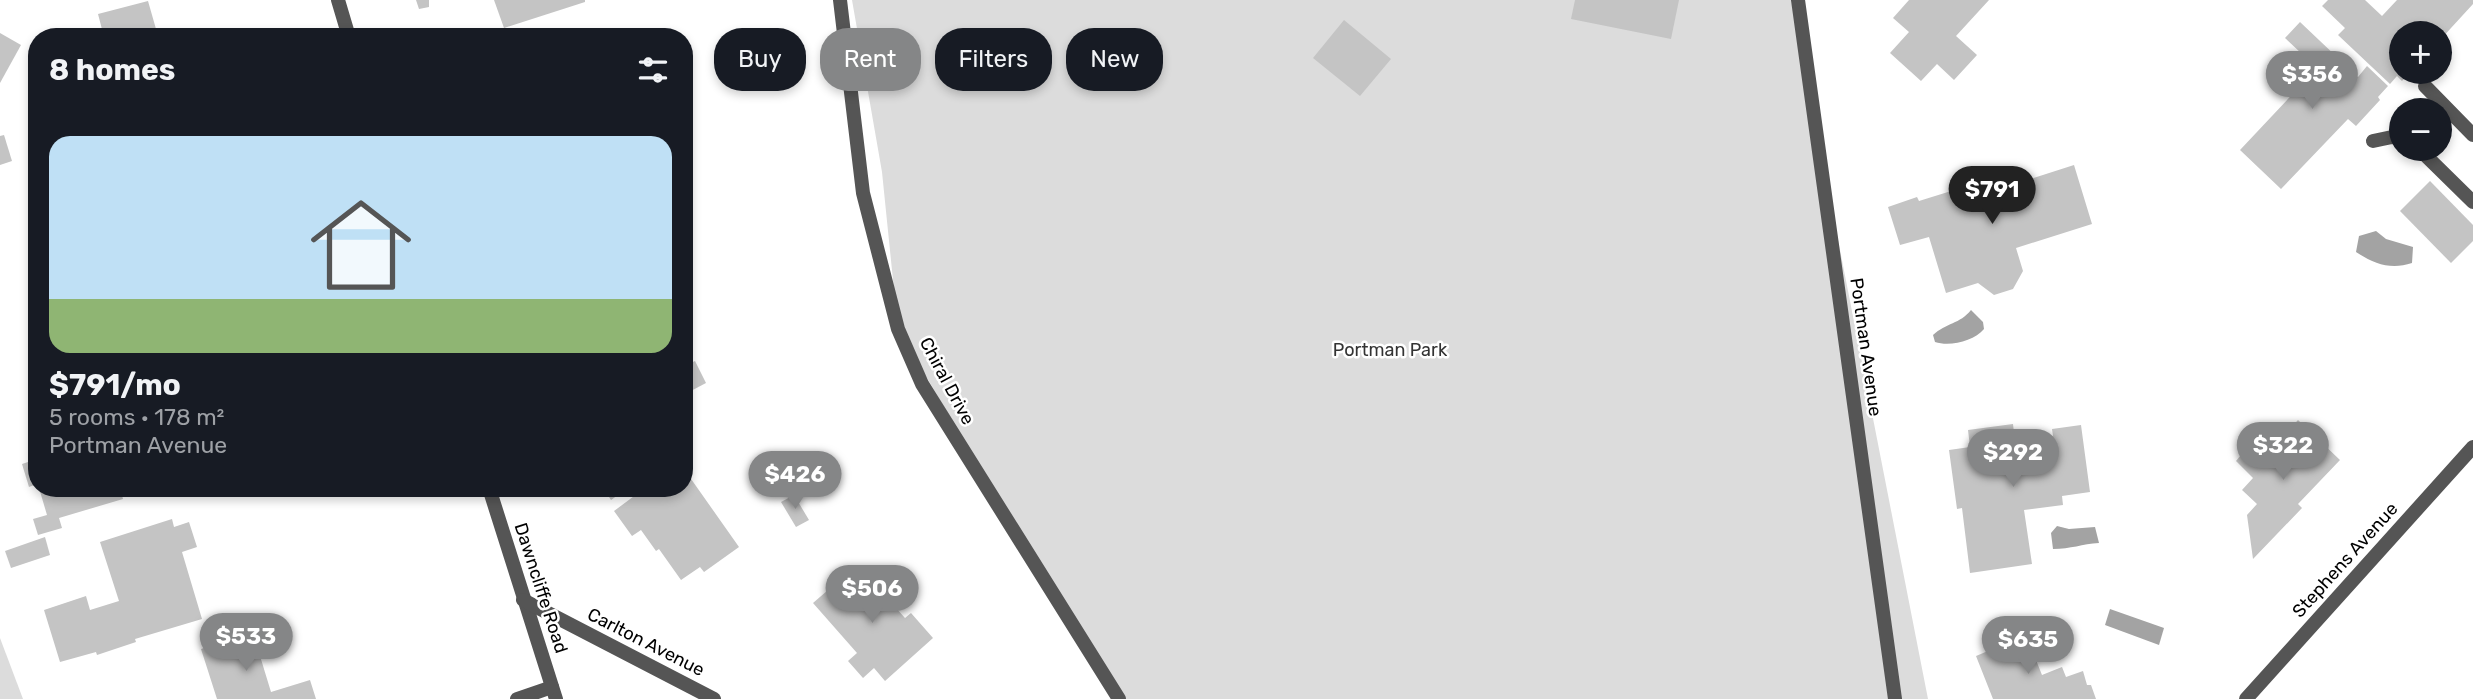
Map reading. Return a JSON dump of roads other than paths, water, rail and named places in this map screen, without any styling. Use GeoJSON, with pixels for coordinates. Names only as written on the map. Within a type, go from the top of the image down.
{"type":"FeatureCollection","features":[{"type":"Feature","properties":{"kind":"street"},"geometry":{"type":"LineString","coordinates":[[338,0],[346,28]]}},
{"type":"Feature","properties":{"kind":"street","name":"Chiral Drive"},"geometry":{"type":"LineString","coordinates":[[840,0],[863,194],[898,329],[922,384],[1119,699]]}},
{"type":"Feature","properties":{"kind":"street","name":"Portman Avenue"},"geometry":{"type":"LineString","coordinates":[[1798,0],[1895,699]]}},
{"type":"Feature","properties":{"kind":"street"},"geometry":{"type":"LineString","coordinates":[[2424,86],[2473,135]]}},
{"type":"Feature","properties":{"kind":"street"},"geometry":{"type":"LineString","coordinates":[[2373,141],[2389,138]]}},
{"type":"Feature","properties":{"kind":"street"},"geometry":{"type":"LineString","coordinates":[[2431,161],[2473,202]]}},
{"type":"Feature","properties":{"kind":"street","name":"Stephens Avenue"},"geometry":{"type":"LineString","coordinates":[[2246,699],[2473,447]]}},
{"type":"Feature","properties":{"kind":"street","name":"Dawncliffe Road"},"geometry":{"type":"LineString","coordinates":[[492,497],[554,693]]}},
{"type":"Feature","properties":{"kind":"street","name":"Carlton Avenue"},"geometry":{"type":"LineString","coordinates":[[523,600],[714,699]]}},
{"type":"Feature","properties":{"kind":"street"},"geometry":{"type":"LineString","coordinates":[[517,699],[554,693]]}},
{"type":"Feature","properties":{"kind":"park label","name":"Portman Park"},"geometry":{"type":"Point","coordinates":[1390,350]}}]}
